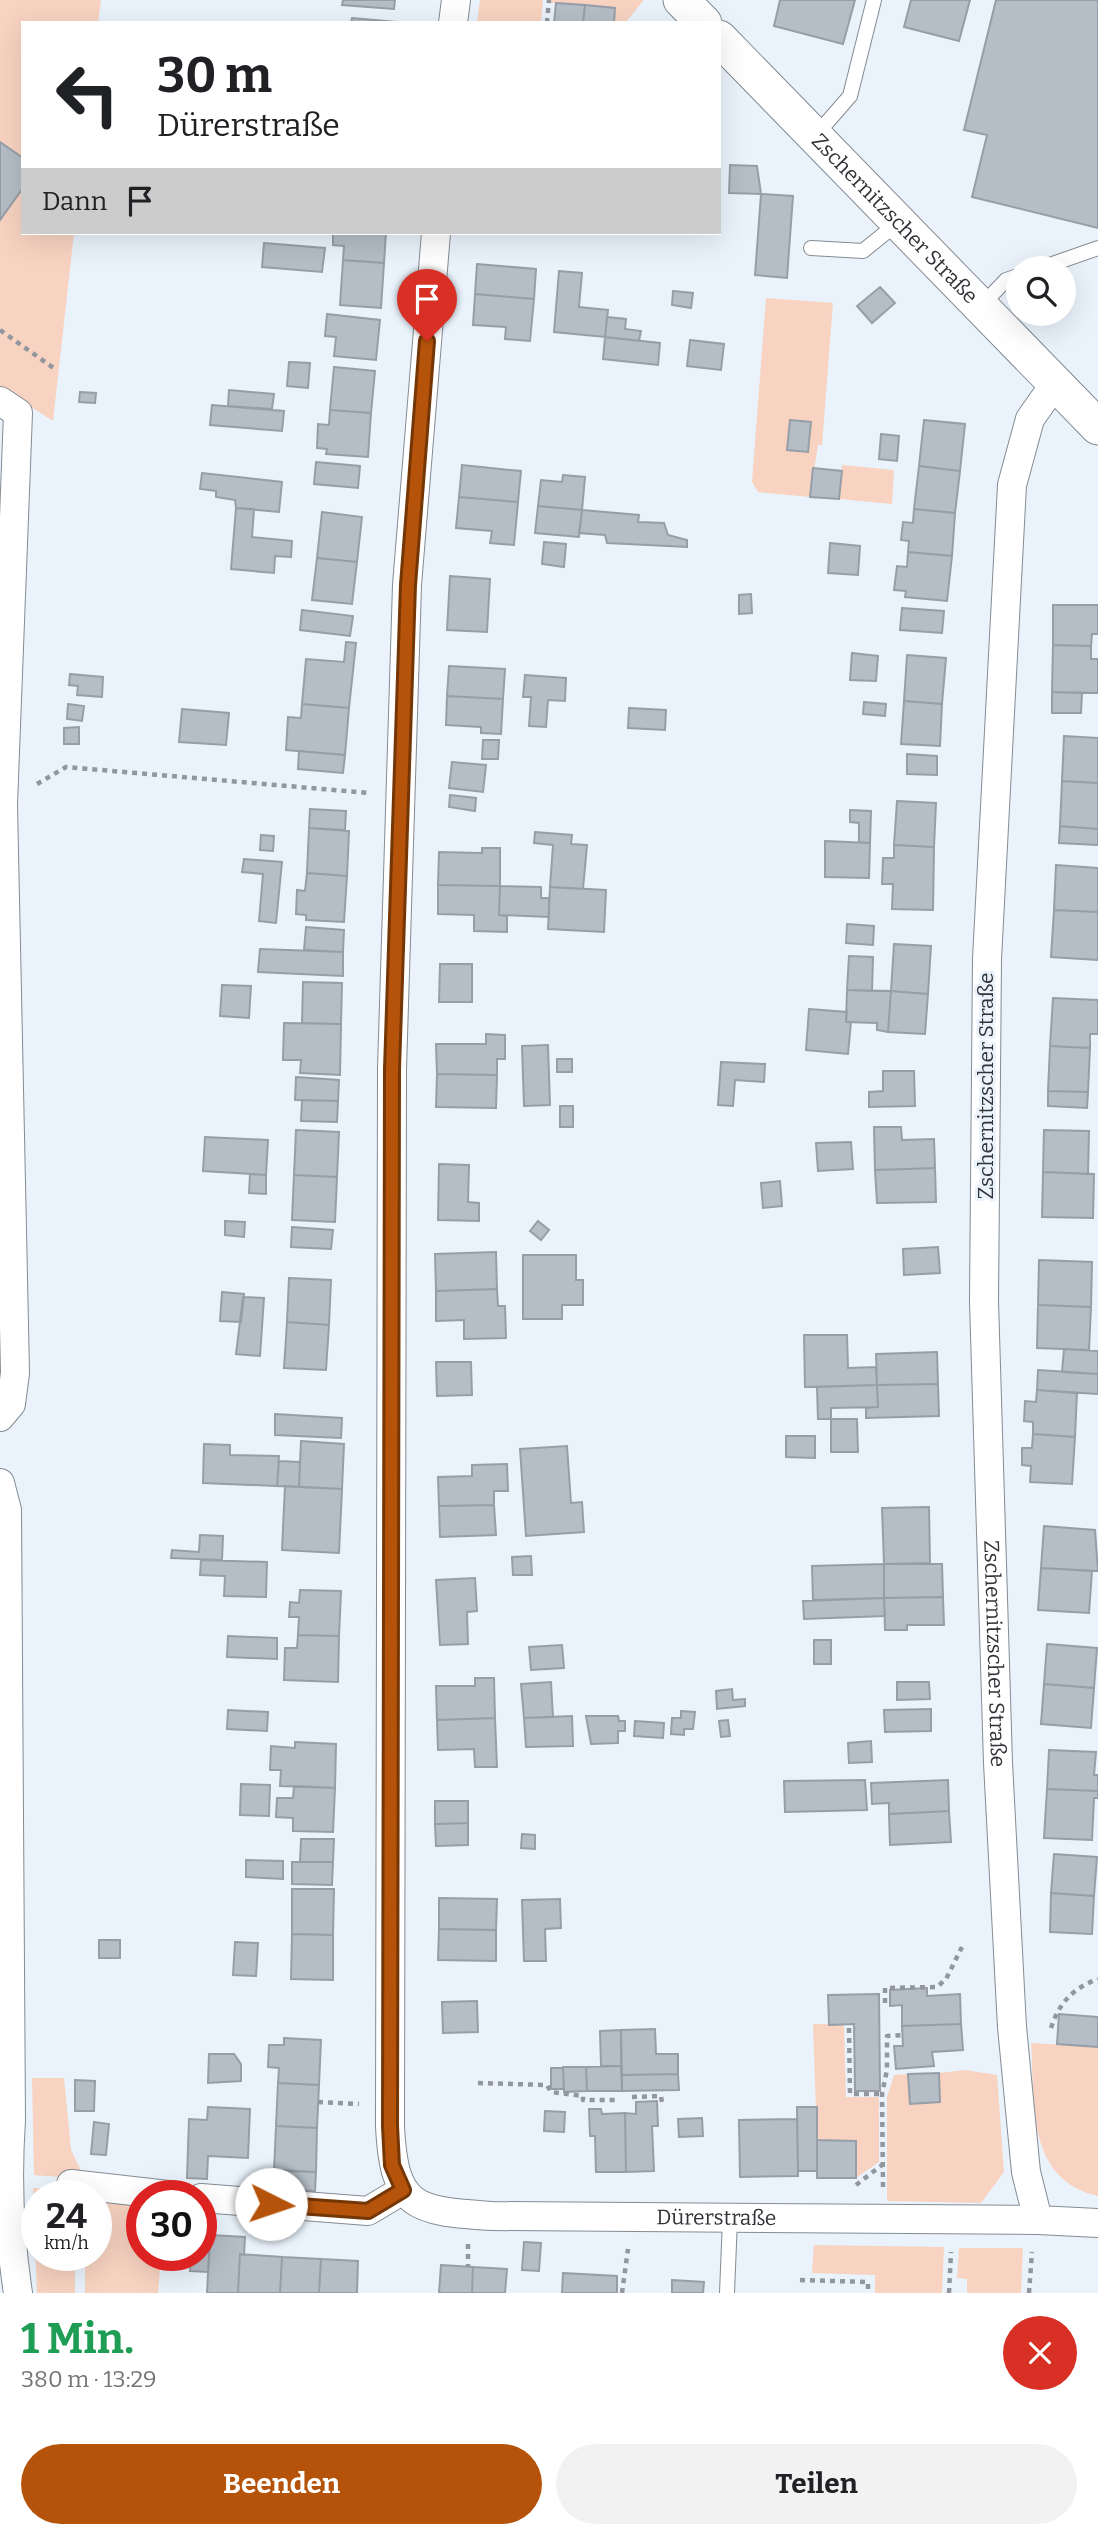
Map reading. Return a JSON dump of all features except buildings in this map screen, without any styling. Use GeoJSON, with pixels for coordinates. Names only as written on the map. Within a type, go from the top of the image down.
{"type":"FeatureCollection","features":[{"type":"Feature","properties":{"kind":"street"},"geometry":{"type":"LineString","coordinates":[[453,21],[456,0]]}},
{"type":"Feature","properties":{"kind":"street"},"geometry":{"type":"LineString","coordinates":[[681,0],[702,21]]}},
{"type":"Feature","properties":{"kind":"street","name":"Zschernitzscher Straße"},"geometry":{"type":"LineString","coordinates":[[721,40],[1056,382],[1030,419],[1012,485],[987,959],[984,1301],[998,1763],[1014,2045],[1026,2172],[1036,2220]]}},
{"type":"Feature","properties":{"kind":"street"},"geometry":{"type":"LineString","coordinates":[[217,2199],[368,2211],[403,2190],[392,2165],[390,2105],[392,1069],[408,585],[436,235]]}},
{"type":"Feature","properties":{"kind":"street"},"geometry":{"type":"LineString","coordinates":[[1056,382],[1098,426]]}},
{"type":"Feature","properties":{"kind":"street"},"geometry":{"type":"LineString","coordinates":[[0,401],[18,413],[2,841],[15,1373],[10,1404],[0,1417]]}},
{"type":"Feature","properties":{"kind":"street"},"geometry":{"type":"LineString","coordinates":[[0,1483],[7,1510],[11,2120],[4,2173],[18,2293]]}},
{"type":"Feature","properties":{"kind":"street","name":"Dürerstraße"},"geometry":{"type":"LineString","coordinates":[[403,2190],[415,2203],[468,2215],[1036,2220]]}},
{"type":"Feature","properties":{"kind":"street"},"geometry":{"type":"LineString","coordinates":[[1036,2220],[1098,2223]]}},
{"type":"Feature","properties":{"kind":"lane"},"geometry":{"type":"LineString","coordinates":[[816,135],[850,96],[874,0]]}},
{"type":"Feature","properties":{"kind":"lane"},"geometry":{"type":"LineString","coordinates":[[811,248],[863,251],[900,221]]}},
{"type":"Feature","properties":{"kind":"lane"},"geometry":{"type":"LineString","coordinates":[[1075,256],[1098,248]]}},
{"type":"Feature","properties":{"kind":"lane"},"geometry":{"type":"LineString","coordinates":[[982,305],[1006,280]]}},
{"type":"Feature","properties":{"kind":"lane"},"geometry":{"type":"LineString","coordinates":[[727,2293],[730,2218]]}},
{"type":"Feature","properties":{"kind":"path"},"geometry":{"type":"LineString","coordinates":[[547,21],[549,0]]}},
{"type":"Feature","properties":{"kind":"path"},"geometry":{"type":"LineString","coordinates":[[0,330],[55,369]]}},
{"type":"Feature","properties":{"kind":"path"},"geometry":{"type":"LineString","coordinates":[[3,804],[65,767],[401,796]]}},
{"type":"Feature","properties":{"kind":"path"},"geometry":{"type":"LineString","coordinates":[[884,2003],[885,1988],[937,1987],[946,1979],[962,1947]]}},
{"type":"Feature","properties":{"kind":"path"},"geometry":{"type":"LineString","coordinates":[[1051,2028],[1058,2008],[1068,1996],[1098,1979]]}},
{"type":"Feature","properties":{"kind":"path"},"geometry":{"type":"LineString","coordinates":[[849,2028],[850,2094],[882,2094]]}},
{"type":"Feature","properties":{"kind":"path"},"geometry":{"type":"LineString","coordinates":[[884,2220],[882,2094],[887,2070],[887,2036],[903,2035]]}},
{"type":"Feature","properties":{"kind":"path"},"geometry":{"type":"LineString","coordinates":[[478,2083],[547,2085],[551,2092],[583,2096],[583,2100],[618,2100]]}},
{"type":"Feature","properties":{"kind":"path"},"geometry":{"type":"LineString","coordinates":[[632,2097],[661,2096],[662,2103]]}},
{"type":"Feature","properties":{"kind":"path"},"geometry":{"type":"LineString","coordinates":[[318,2102],[390,2105]]}},
{"type":"Feature","properties":{"kind":"path"},"geometry":{"type":"LineString","coordinates":[[849,2191],[883,2164]]}},
{"type":"Feature","properties":{"kind":"path"},"geometry":{"type":"LineString","coordinates":[[622,2293],[634,2217]]}},
{"type":"Feature","properties":{"kind":"path"},"geometry":{"type":"LineString","coordinates":[[949,2293],[952,2220]]}},
{"type":"Feature","properties":{"kind":"path"},"geometry":{"type":"LineString","coordinates":[[1029,2293],[1036,2220]]}},
{"type":"Feature","properties":{"kind":"path"},"geometry":{"type":"LineString","coordinates":[[800,2280],[868,2282],[868,2293]]}},
{"type":"Feature","properties":{"kind":"shaded area"},"geometry":{"type":"Polygon","coordinates":[[[0,0],[101,0],[98,21],[21,21],[21,235],[74,235],[53,421],[0,387],[0,0]]]}},
{"type":"Feature","properties":{"kind":"shaded area"},"geometry":{"type":"Polygon","coordinates":[[[480,0],[543,0],[541,21],[477,21],[480,0]]]}},
{"type":"Feature","properties":{"kind":"shaded area"},"geometry":{"type":"Polygon","coordinates":[[[551,0],[644,0],[627,21],[614,21],[615,8],[551,3],[551,0]]]}},
{"type":"Feature","properties":{"kind":"shaded area"},"geometry":{"type":"Polygon","coordinates":[[[766,298],[833,303],[822,445],[818,445],[810,497],[758,492],[752,482],[766,298]]]}},
{"type":"Feature","properties":{"kind":"shaded area"},"geometry":{"type":"Polygon","coordinates":[[[842,465],[894,470],[892,504],[839,499],[842,465]]]}},
{"type":"Feature","properties":{"kind":"shaded area"},"geometry":{"type":"Polygon","coordinates":[[[813,2024],[844,2024],[846,2097],[879,2097],[879,2162],[856,2178],[856,2141],[817,2140],[813,2024]]]}},
{"type":"Feature","properties":{"kind":"shaded area"},"geometry":{"type":"Polygon","coordinates":[[[1031,2043],[1098,2047],[1098,2196],[1074,2187],[1057,2173],[1046,2156],[1035,2113],[1031,2043]]]}},
{"type":"Feature","properties":{"kind":"shaded area"},"geometry":{"type":"Polygon","coordinates":[[[965,2070],[997,2075],[1004,2172],[981,2203],[887,2201],[887,2097],[894,2075],[908,2074],[910,2104],[940,2102],[939,2073],[965,2070]]]}},
{"type":"Feature","properties":{"kind":"shaded area"},"geometry":{"type":"Polygon","coordinates":[[[32,2078],[64,2078],[71,2150],[85,2179],[34,2175],[32,2078]]]}},
{"type":"Feature","properties":{"kind":"shaded area"},"geometry":{"type":"Polygon","coordinates":[[[112,2199],[126,2201],[126,2271],[160,2271],[158,2293],[85,2293],[85,2271],[112,2271],[112,2199]]]}},
{"type":"Feature","properties":{"kind":"shaded area"},"geometry":{"type":"Polygon","coordinates":[[[814,2245],[944,2247],[942,2293],[875,2293],[875,2275],[812,2273],[814,2245]]]}},
{"type":"Feature","properties":{"kind":"shaded area"},"geometry":{"type":"Polygon","coordinates":[[[959,2248],[1023,2248],[1021,2293],[967,2293],[967,2279],[957,2278],[959,2248]]]}},
{"type":"Feature","properties":{"kind":"shaded area"},"geometry":{"type":"Polygon","coordinates":[[[36,2271],[75,2271],[75,2293],[37,2293],[36,2271]]]}},
{"type":"Feature","properties":{"kind":"route"},"geometry":{"type":"LineString","coordinates":[[271,2204],[368,2211],[403,2190],[392,2165],[390,2126],[392,1069],[408,585],[427,341]]}}]}
